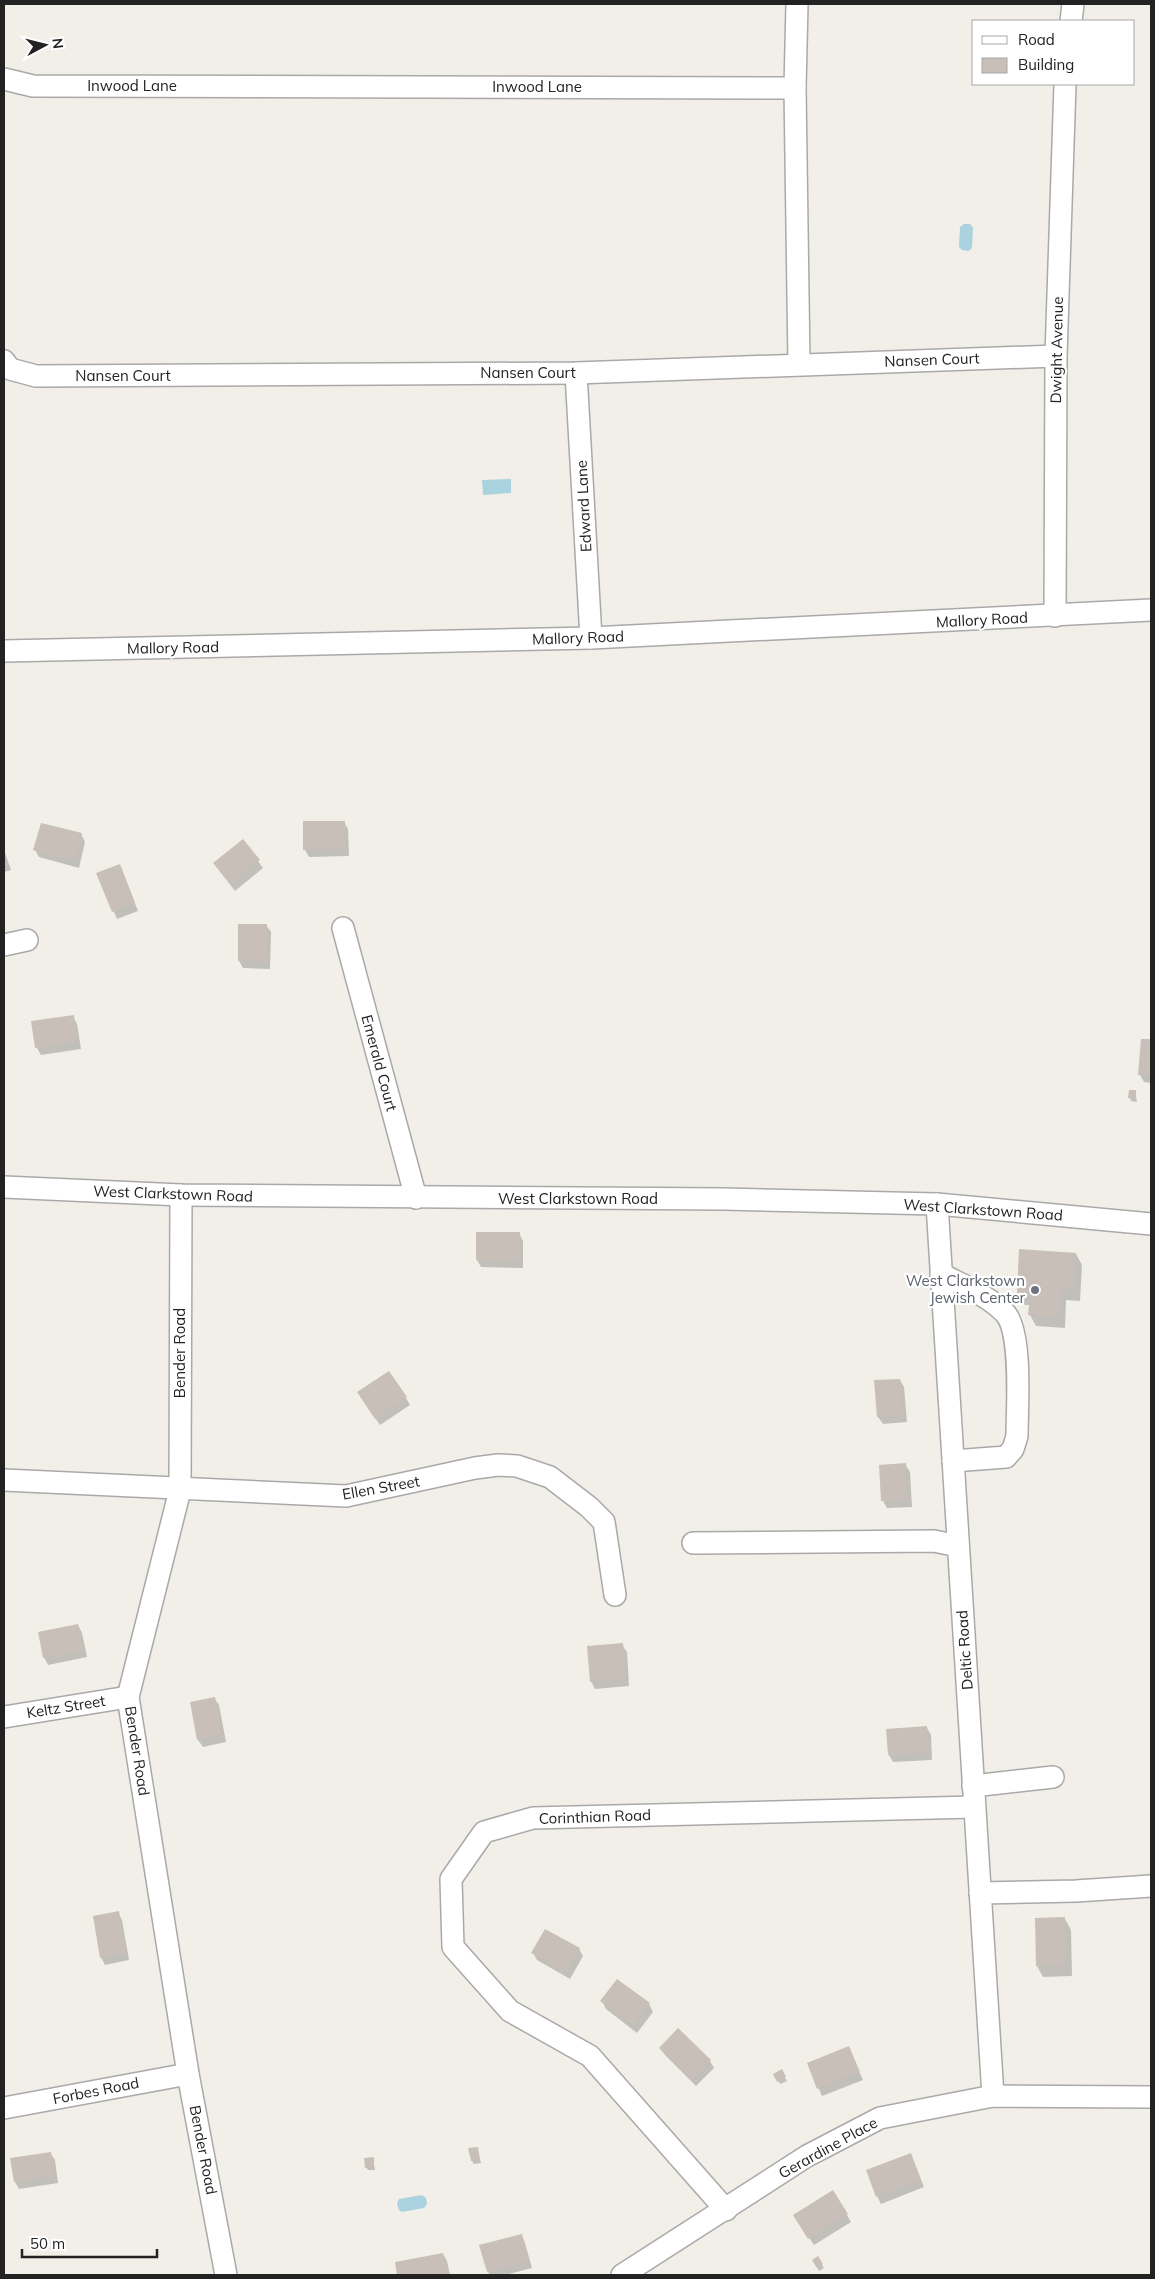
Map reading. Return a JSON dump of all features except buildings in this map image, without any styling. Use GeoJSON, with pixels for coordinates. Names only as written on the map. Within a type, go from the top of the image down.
{"type":"FeatureCollection","features":[{"type":"Feature","properties":{"kind":"street"},"geometry":{"type":"LineString","coordinates":[[797,4],[795,88],[799,364]]}},
{"type":"Feature","properties":{"kind":"street"},"geometry":{"type":"LineString","coordinates":[[1071,20],[1073,4]]}},
{"type":"Feature","properties":{"kind":"street","name":"Inwood Lane"},"geometry":{"type":"LineString","coordinates":[[4,79],[33,86],[795,88]]}},
{"type":"Feature","properties":{"kind":"street","name":"Dwight Avenue"},"geometry":{"type":"LineString","coordinates":[[1055,616],[1056,356],[1065,85]]}},
{"type":"Feature","properties":{"kind":"street","name":"Nansen Court"},"geometry":{"type":"LineString","coordinates":[[4,361],[10,368],[36,376],[576,373],[1056,356]]}},
{"type":"Feature","properties":{"kind":"street","name":"Edward Lane"},"geometry":{"type":"LineString","coordinates":[[576,373],[591,638]]}},
{"type":"Feature","properties":{"kind":"street","name":"Mallory Road"},"geometry":{"type":"LineString","coordinates":[[4,651],[591,638],[1151,610]]}},
{"type":"Feature","properties":{"kind":"street","name":"Emerald Court"},"geometry":{"type":"LineString","coordinates":[[343,928],[416,1198]]}},
{"type":"Feature","properties":{"kind":"street"},"geometry":{"type":"LineString","coordinates":[[4,945],[28,940]]}},
{"type":"Feature","properties":{"kind":"street","name":"West Clarkstown Road"},"geometry":{"type":"LineString","coordinates":[[4,1187],[181,1196],[714,1199],[937,1204],[1151,1224]]}},
{"type":"Feature","properties":{"kind":"street","name":"Bender Road"},"geometry":{"type":"LineString","coordinates":[[181,1196],[180,1490],[128,1697],[188,2074],[226,2275]]}},
{"type":"Feature","properties":{"kind":"street","name":"Deltic Road"},"geometry":{"type":"LineString","coordinates":[[937,1204],[992,2096]]}},
{"type":"Feature","properties":{"kind":"street"},"geometry":{"type":"LineString","coordinates":[[941,1274],[976,1292],[1005,1312],[1013,1326],[1017,1350],[1017,1436],[1013,1449],[1006,1456],[953,1461]]}},
{"type":"Feature","properties":{"kind":"street","name":"Ellen Street"},"geometry":{"type":"LineString","coordinates":[[4,1480],[180,1490],[346,1496],[474,1468],[498,1464],[517,1466],[550,1477],[589,1506],[604,1522],[614,1595]]}},
{"type":"Feature","properties":{"kind":"street"},"geometry":{"type":"LineString","coordinates":[[693,1543],[924,1541],[958,1546]]}},
{"type":"Feature","properties":{"kind":"street","name":"Keltz Street"},"geometry":{"type":"LineString","coordinates":[[4,1717],[128,1697]]}},
{"type":"Feature","properties":{"kind":"street"},"geometry":{"type":"LineString","coordinates":[[973,1786],[1053,1777]]}},
{"type":"Feature","properties":{"kind":"street","name":"Corinthian Road"},"geometry":{"type":"LineString","coordinates":[[726,2210],[590,2056],[510,2011],[454,1947],[451,1879],[484,1832],[533,1818],[974,1807]]}},
{"type":"Feature","properties":{"kind":"street"},"geometry":{"type":"LineString","coordinates":[[980,1893],[1076,1891],[1151,1886]]}},
{"type":"Feature","properties":{"kind":"street","name":"Forbes Road"},"geometry":{"type":"LineString","coordinates":[[4,2108],[188,2074]]}},
{"type":"Feature","properties":{"kind":"street","name":"Gerardine Place"},"geometry":{"type":"LineString","coordinates":[[622,2275],[726,2210],[807,2156],[880,2118],[992,2096],[1151,2097]]}},
{"type":"Feature","properties":{"kind":"water"},"geometry":{"type":"Polygon","coordinates":[[[964,224],[970,224],[973,228],[972,248],[969,251],[962,250],[959,247],[960,227],[964,224]]]}},
{"type":"Feature","properties":{"kind":"water"},"geometry":{"type":"Polygon","coordinates":[[[511,479],[511,493],[483,495],[482,480],[511,479]]]}},
{"type":"Feature","properties":{"kind":"water"},"geometry":{"type":"Polygon","coordinates":[[[422,2195],[426,2198],[427,2204],[424,2208],[402,2212],[399,2210],[397,2204],[399,2199],[422,2195]]]}},
{"type":"Feature","properties":{"kind":"place","name":"West Clarkstown Jewish Center"},"geometry":{"type":"Point","coordinates":[1035,1290]}}]}
